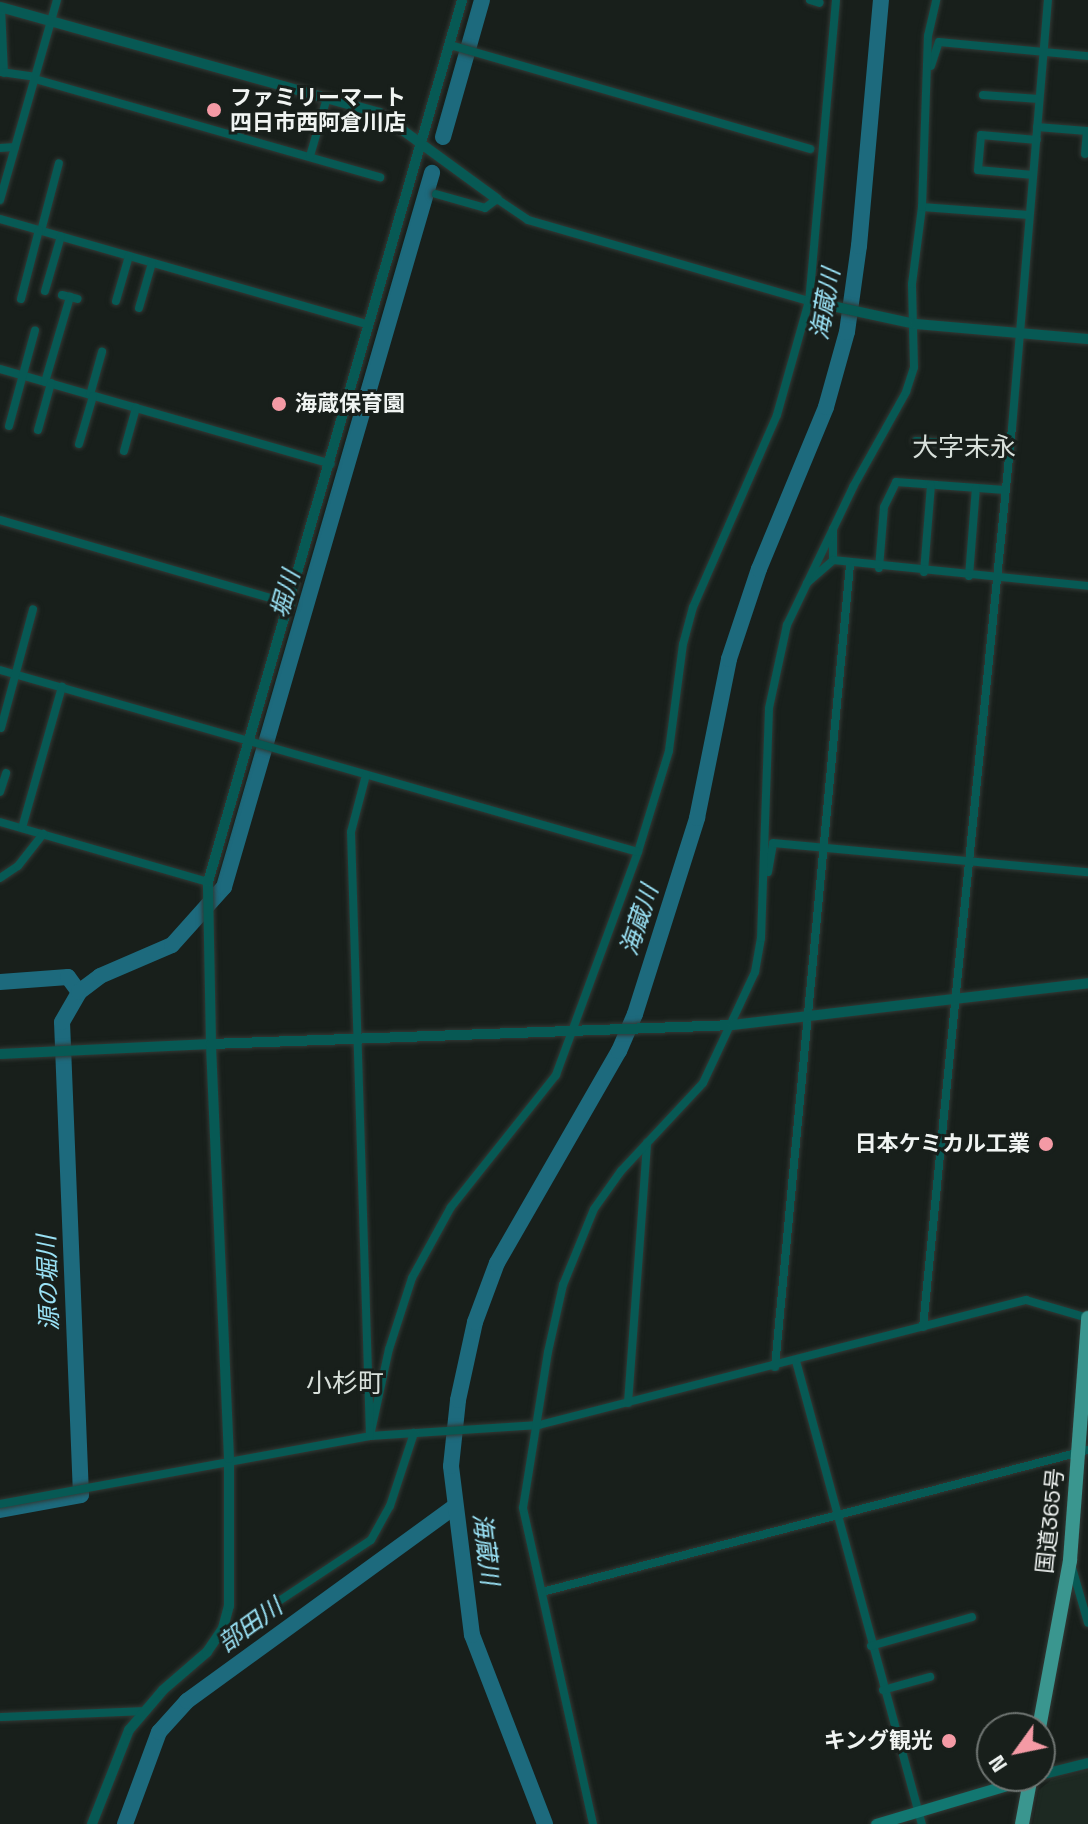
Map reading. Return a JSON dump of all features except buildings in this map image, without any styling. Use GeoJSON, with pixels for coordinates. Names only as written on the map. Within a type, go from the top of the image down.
{"type":"FeatureCollection","features":[{"type":"Feature","properties":{"kind":"highway","name":"国道365号"},"geometry":{"type":"LineString","coordinates":[[1042,1712],[1070,1560],[1084,1451],[1088,1318]]}},
{"type":"Feature","properties":{"kind":"highway"},"geometry":{"type":"LineString","coordinates":[[1022,1824],[1030,1792]]}},
{"type":"Feature","properties":{"kind":"main road"},"geometry":{"type":"LineString","coordinates":[[876,1824],[981,1792]]}},
{"type":"Feature","properties":{"kind":"street"},"geometry":{"type":"LineString","coordinates":[[0,200],[57,0]]}},
{"type":"Feature","properties":{"kind":"street"},"geometry":{"type":"LineString","coordinates":[[92,1824],[117,1753],[142,1711],[207,1652],[223,1628],[232,1578],[211,1044],[208,882],[254,743],[420,143],[453,46],[462,0]]}},
{"type":"Feature","properties":{"kind":"street"},"geometry":{"type":"LineString","coordinates":[[370,1436],[412,1278],[451,1207],[556,1075],[576,1030],[638,852],[669,751],[683,644],[693,607],[777,415],[809,301],[836,0]]}},
{"type":"Feature","properties":{"kind":"street"},"geometry":{"type":"LineString","coordinates":[[593,1824],[523,1508],[556,1311],[581,1238],[610,1185],[703,1083],[733,1025],[755,972],[763,892],[769,708],[787,625],[834,525],[906,392],[914,367],[912,284],[922,207],[928,36],[936,0]]}},
{"type":"Feature","properties":{"kind":"street"},"geometry":{"type":"LineString","coordinates":[[923,1327],[1020,333],[1048,0]]}},
{"type":"Feature","properties":{"kind":"street"},"geometry":{"type":"LineString","coordinates":[[380,177],[35,78],[2,72],[0,7],[379,113],[528,220],[809,301],[912,324],[1088,339]]}},
{"type":"Feature","properties":{"kind":"street"},"geometry":{"type":"LineString","coordinates":[[929,69],[939,42],[1088,56]]}},
{"type":"Feature","properties":{"kind":"street"},"geometry":{"type":"LineString","coordinates":[[453,46],[810,149]]}},
{"type":"Feature","properties":{"kind":"street"},"geometry":{"type":"LineString","coordinates":[[983,95],[1039,99]]}},
{"type":"Feature","properties":{"kind":"street"},"geometry":{"type":"LineString","coordinates":[[310,156],[327,98]]}},
{"type":"Feature","properties":{"kind":"street"},"geometry":{"type":"LineString","coordinates":[[1037,127],[1087,131],[1085,154]]}},
{"type":"Feature","properties":{"kind":"street"},"geometry":{"type":"LineString","coordinates":[[1033,175],[978,170],[981,135],[1037,140]]}},
{"type":"Feature","properties":{"kind":"street"},"geometry":{"type":"LineString","coordinates":[[0,148],[15,147]]}},
{"type":"Feature","properties":{"kind":"street"},"geometry":{"type":"LineString","coordinates":[[21,299],[59,163]]}},
{"type":"Feature","properties":{"kind":"street"},"geometry":{"type":"LineString","coordinates":[[436,194],[485,208],[497,199]]}},
{"type":"Feature","properties":{"kind":"street"},"geometry":{"type":"LineString","coordinates":[[922,207],[1029,215]]}},
{"type":"Feature","properties":{"kind":"street"},"geometry":{"type":"LineString","coordinates":[[0,219],[369,325]]}},
{"type":"Feature","properties":{"kind":"street"},"geometry":{"type":"LineString","coordinates":[[45,291],[61,236]]}},
{"type":"Feature","properties":{"kind":"street"},"geometry":{"type":"LineString","coordinates":[[116,301],[129,256]]}},
{"type":"Feature","properties":{"kind":"street"},"geometry":{"type":"LineString","coordinates":[[139,308],[152,263]]}},
{"type":"Feature","properties":{"kind":"street"},"geometry":{"type":"LineString","coordinates":[[38,430],[70,297]]}},
{"type":"Feature","properties":{"kind":"street"},"geometry":{"type":"LineString","coordinates":[[9,426],[35,330]]}},
{"type":"Feature","properties":{"kind":"street"},"geometry":{"type":"LineString","coordinates":[[79,444],[102,352]]}},
{"type":"Feature","properties":{"kind":"street"},"geometry":{"type":"LineString","coordinates":[[0,369],[331,464]]}},
{"type":"Feature","properties":{"kind":"street"},"geometry":{"type":"LineString","coordinates":[[124,451],[136,408]]}},
{"type":"Feature","properties":{"kind":"street"},"geometry":{"type":"LineString","coordinates":[[916,441],[1009,447]]}},
{"type":"Feature","properties":{"kind":"street"},"geometry":{"type":"LineString","coordinates":[[879,568],[884,507],[896,482],[1005,490]]}},
{"type":"Feature","properties":{"kind":"street"},"geometry":{"type":"LineString","coordinates":[[924,572],[931,485]]}},
{"type":"Feature","properties":{"kind":"street"},"geometry":{"type":"LineString","coordinates":[[969,576],[976,488]]}},
{"type":"Feature","properties":{"kind":"street"},"geometry":{"type":"LineString","coordinates":[[0,520],[291,604]]}},
{"type":"Feature","properties":{"kind":"street"},"geometry":{"type":"LineString","coordinates":[[803,586],[833,560],[834,525]]}},
{"type":"Feature","properties":{"kind":"street"},"geometry":{"type":"LineString","coordinates":[[833,560],[879,568],[1088,586]]}},
{"type":"Feature","properties":{"kind":"street"},"geometry":{"type":"LineString","coordinates":[[775,1367],[850,565]]}},
{"type":"Feature","properties":{"kind":"street"},"geometry":{"type":"LineString","coordinates":[[1,728],[33,609]]}},
{"type":"Feature","properties":{"kind":"street"},"geometry":{"type":"LineString","coordinates":[[0,670],[638,852]]}},
{"type":"Feature","properties":{"kind":"street"},"geometry":{"type":"LineString","coordinates":[[22,828],[62,687]]}},
{"type":"Feature","properties":{"kind":"street"},"geometry":{"type":"LineString","coordinates":[[0,792],[6,773]]}},
{"type":"Feature","properties":{"kind":"street"},"geometry":{"type":"LineString","coordinates":[[366,775],[351,832],[370,1436]]}},
{"type":"Feature","properties":{"kind":"street"},"geometry":{"type":"LineString","coordinates":[[0,822],[208,882]]}},
{"type":"Feature","properties":{"kind":"street"},"geometry":{"type":"LineString","coordinates":[[0,878],[18,866],[43,834]]}},
{"type":"Feature","properties":{"kind":"street"},"geometry":{"type":"LineString","coordinates":[[763,892],[773,843],[1088,872]]}},
{"type":"Feature","properties":{"kind":"street"},"geometry":{"type":"LineString","coordinates":[[0,1054],[733,1025],[1088,983]]}},
{"type":"Feature","properties":{"kind":"street"},"geometry":{"type":"LineString","coordinates":[[628,1403],[647,1143]]}},
{"type":"Feature","properties":{"kind":"street"},"geometry":{"type":"LineString","coordinates":[[0,1504],[229,1458],[370,1436],[539,1425],[775,1367],[1026,1300],[1088,1318]]}},
{"type":"Feature","properties":{"kind":"street"},"geometry":{"type":"LineString","coordinates":[[796,1361],[871,1646],[922,1824]]}},
{"type":"Feature","properties":{"kind":"street"},"geometry":{"type":"LineString","coordinates":[[223,1628],[238,1637],[255,1617],[371,1540],[390,1506],[415,1434]]}},
{"type":"Feature","properties":{"kind":"street"},"geometry":{"type":"LineString","coordinates":[[542,1592],[1084,1451]]}},
{"type":"Feature","properties":{"kind":"street"},"geometry":{"type":"LineString","coordinates":[[1070,1560],[1088,1623]]}},
{"type":"Feature","properties":{"kind":"street"},"geometry":{"type":"LineString","coordinates":[[871,1646],[972,1617]]}},
{"type":"Feature","properties":{"kind":"street"},"geometry":{"type":"LineString","coordinates":[[883,1690],[930,1677]]}},
{"type":"Feature","properties":{"kind":"street"},"geometry":{"type":"LineString","coordinates":[[0,1717],[142,1711]]}},
{"type":"Feature","properties":{"kind":"street"},"geometry":{"type":"LineString","coordinates":[[1056,1771],[1088,1763]]}},
{"type":"Feature","properties":{"kind":"shaded area"},"geometry":{"type":"Polygon","coordinates":[[[1088,1770],[1088,1824],[1033,1824],[1039,1792],[1056,1792],[1056,1779],[1088,1770]]]}},
{"type":"Feature","properties":{"kind":"waterway","name":"堀川"},"geometry":{"type":"LineString","coordinates":[[443,137],[482,0]]}},
{"type":"Feature","properties":{"kind":"waterway","name":"海蔵川"},"geometry":{"type":"LineString","coordinates":[[545,1824],[472,1635],[451,1466],[458,1400],[475,1322],[497,1263],[619,1051],[635,1014],[697,818],[729,659],[759,569],[826,407],[847,332],[859,246],[881,0]]}},
{"type":"Feature","properties":{"kind":"waterway","name":"堀川"},"geometry":{"type":"LineString","coordinates":[[0,1510],[81,1495],[62,1022],[79,992],[100,976],[172,945],[224,887],[432,173]]}},
{"type":"Feature","properties":{"kind":"waterway","name":"堀川"},"geometry":{"type":"LineString","coordinates":[[0,982],[68,977],[79,992]]}},
{"type":"Feature","properties":{"kind":"waterway","name":"部田川"},"geometry":{"type":"LineString","coordinates":[[125,1824],[159,1732],[187,1701],[454,1507]]}},
{"type":"Feature","properties":{"kind":"place","name":"ファミリーマート 四日市西阿倉川店"},"geometry":{"type":"Point","coordinates":[214,110]}},
{"type":"Feature","properties":{"kind":"place","name":"海蔵保育園"},"geometry":{"type":"Point","coordinates":[279,404]}},
{"type":"Feature","properties":{"kind":"place","name":"日本ケミカル工業"},"geometry":{"type":"Point","coordinates":[1046,1144]}},
{"type":"Feature","properties":{"kind":"place","name":"キング観光"},"geometry":{"type":"Point","coordinates":[949,1741]}},
{"type":"Feature","properties":{"kind":"district","name":"大字末永"},"geometry":{"type":"Point","coordinates":[964,448]}},
{"type":"Feature","properties":{"kind":"district","name":"小杉町"},"geometry":{"type":"Point","coordinates":[345,1384]}},
{"type":"Feature","properties":{"kind":"water label","name":"源の堀川"},"geometry":{"type":"Point","coordinates":[48,1283]}}]}
